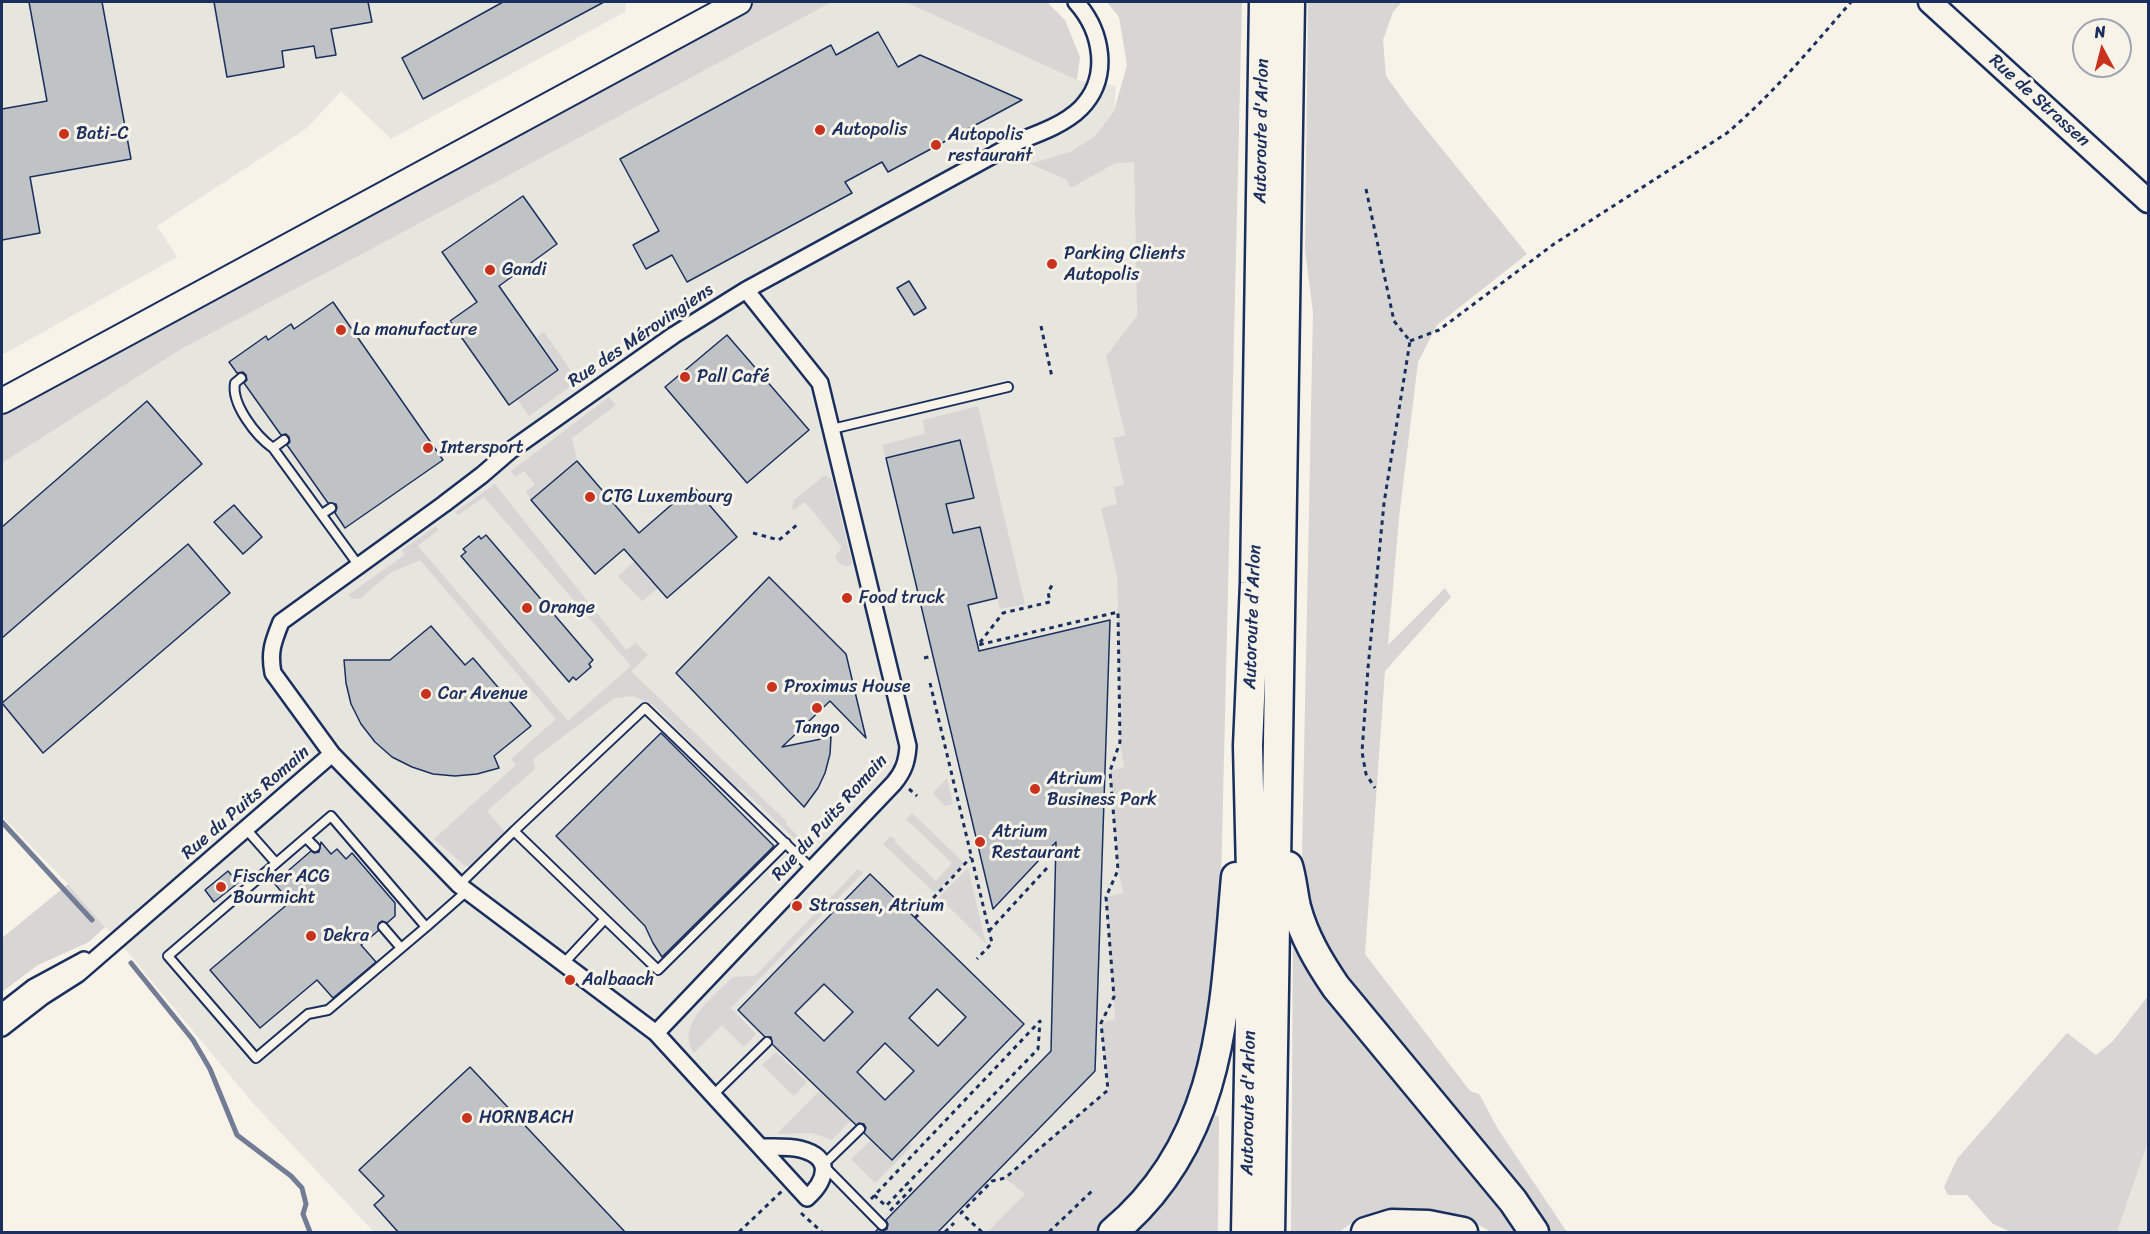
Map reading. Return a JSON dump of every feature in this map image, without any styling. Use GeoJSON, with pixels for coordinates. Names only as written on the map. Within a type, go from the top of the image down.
{"type":"FeatureCollection","features":[{"type":"Feature","properties":{"kind":"highway","name":"Autoroute d'Arlon"},"geometry":{"type":"LineString","coordinates":[[1246,1233],[1252,915],[1248,746],[1256,583],[1264,2]]}},
{"type":"Feature","properties":{"kind":"highway","name":"Autoroute d'Arlon"},"geometry":{"type":"LineString","coordinates":[[1270,1233],[1290,2]]}},
{"type":"Feature","properties":{"kind":"highway"},"geometry":{"type":"LineString","coordinates":[[1113,1233],[1151,1196],[1182,1148],[1196,1118],[1215,1059],[1222,1025],[1248,746]]}},
{"type":"Feature","properties":{"kind":"highway"},"geometry":{"type":"LineString","coordinates":[[1277,824],[1304,933],[1318,960],[1336,987],[1513,1201],[1534,1233]]}},
{"type":"Feature","properties":{"kind":"highway"},"geometry":{"type":"LineString","coordinates":[[1366,1233],[1392,1224],[1428,1225],[1463,1233]]}},
{"type":"Feature","properties":{"kind":"main road"},"geometry":{"type":"LineString","coordinates":[[2,401],[736,2]]}},
{"type":"Feature","properties":{"kind":"main road","name":"Rue de Strassen"},"geometry":{"type":"LineString","coordinates":[[1930,2],[2148,201]]}},
{"type":"Feature","properties":{"kind":"street","name":"Rue des Mérovingiens"},"geometry":{"type":"LineString","coordinates":[[332,754],[273,673],[270,658],[281,622],[475,481],[511,450],[674,335],[746,290],[1019,141],[1046,130],[1081,109],[1093,92],[1100,72],[1100,50],[1095,29],[1076,2]]}},
{"type":"Feature","properties":{"kind":"street","name":"Rue du Puits Romain"},"geometry":{"type":"LineString","coordinates":[[656,1034],[903,772],[908,746],[820,383],[746,290]]}},
{"type":"Feature","properties":{"kind":"street","name":"Rue du Puits Romain"},"geometry":{"type":"LineString","coordinates":[[2,1028],[42,997],[78,974],[332,754],[463,888],[656,1034],[807,1198],[824,1178],[823,1165]]}},
{"type":"Feature","properties":{"kind":"street","name":"Rue du Puits Romain"},"geometry":{"type":"LineString","coordinates":[[2,1012],[34,987],[105,949]]}},
{"type":"Feature","properties":{"kind":"street"},"geometry":{"type":"LineString","coordinates":[[760,1147],[800,1149],[814,1155],[823,1165]]}},
{"type":"Feature","properties":{"kind":"lane"},"geometry":{"type":"LineString","coordinates":[[241,378],[235,383],[235,400],[262,440],[273,448],[359,566]]}},
{"type":"Feature","properties":{"kind":"lane"},"geometry":{"type":"LineString","coordinates":[[832,429],[1008,387]]}},
{"type":"Feature","properties":{"kind":"lane"},"geometry":{"type":"LineString","coordinates":[[273,448],[284,440]]}},
{"type":"Feature","properties":{"kind":"lane"},"geometry":{"type":"LineString","coordinates":[[322,514],[331,508]]}},
{"type":"Feature","properties":{"kind":"lane"},"geometry":{"type":"LineString","coordinates":[[426,927],[331,816],[168,956],[256,1059],[308,1014],[328,1010],[426,927],[514,831],[645,708],[812,868]]}},
{"type":"Feature","properties":{"kind":"lane"},"geometry":{"type":"LineString","coordinates":[[246,829],[276,863]]}},
{"type":"Feature","properties":{"kind":"lane"},"geometry":{"type":"LineString","coordinates":[[514,831],[658,970],[786,843]]}},
{"type":"Feature","properties":{"kind":"lane"},"geometry":{"type":"LineString","coordinates":[[306,838],[315,847]]}},
{"type":"Feature","properties":{"kind":"lane"},"geometry":{"type":"LineString","coordinates":[[562,965],[605,919]]}},
{"type":"Feature","properties":{"kind":"lane"},"geometry":{"type":"LineString","coordinates":[[383,927],[401,948]]}},
{"type":"Feature","properties":{"kind":"lane"},"geometry":{"type":"LineString","coordinates":[[713,1095],[767,1042]]}},
{"type":"Feature","properties":{"kind":"lane"},"geometry":{"type":"LineString","coordinates":[[860,1129],[823,1165],[863,1206],[882,1221]]}},
{"type":"Feature","properties":{"kind":"path"},"geometry":{"type":"LineString","coordinates":[[1410,341],[1439,330],[1554,244],[1727,133],[1749,114],[1793,68],[1851,2]]}},
{"type":"Feature","properties":{"kind":"path"},"geometry":{"type":"LineString","coordinates":[[1366,189],[1394,321],[1410,341],[1384,503],[1368,668],[1362,752],[1366,774],[1375,788]]}},
{"type":"Feature","properties":{"kind":"path"},"geometry":{"type":"LineString","coordinates":[[1041,326],[1052,376]]}},
{"type":"Feature","properties":{"kind":"path"},"geometry":{"type":"LineString","coordinates":[[753,533],[779,540],[798,524]]}},
{"type":"Feature","properties":{"kind":"path"},"geometry":{"type":"LineString","coordinates":[[982,1233],[961,1213],[992,1181],[1005,1178],[1108,1090],[1101,1023],[1114,996],[1106,897],[1118,870],[1110,771],[1120,742],[1118,612],[978,645],[1003,613],[1050,602],[1048,592],[1054,582]]}},
{"type":"Feature","properties":{"kind":"path"},"geometry":{"type":"LineString","coordinates":[[924,658],[933,656]]}},
{"type":"Feature","properties":{"kind":"path"},"geometry":{"type":"LineString","coordinates":[[930,683],[992,943],[977,959]]}},
{"type":"Feature","properties":{"kind":"path"},"geometry":{"type":"LineString","coordinates":[[909,788],[917,796]]}},
{"type":"Feature","properties":{"kind":"path"},"geometry":{"type":"LineString","coordinates":[[915,918],[971,857]]}},
{"type":"Feature","properties":{"kind":"path"},"geometry":{"type":"LineString","coordinates":[[989,931],[1047,868]]}},
{"type":"Feature","properties":{"kind":"path"},"geometry":{"type":"LineString","coordinates":[[863,1206],[1040,1021],[1038,1049],[886,1206],[874,1195]]}},
{"type":"Feature","properties":{"kind":"path"},"geometry":{"type":"LineString","coordinates":[[882,1221],[911,1189],[906,1185]]}},
{"type":"Feature","properties":{"kind":"path"},"geometry":{"type":"LineString","coordinates":[[1048,1233],[1092,1191]]}},
{"type":"Feature","properties":{"kind":"path"},"geometry":{"type":"LineString","coordinates":[[738,1233],[780,1193]]}},
{"type":"Feature","properties":{"kind":"path"},"geometry":{"type":"LineString","coordinates":[[796,1208],[822,1233]]}},
{"type":"Feature","properties":{"kind":"path"},"geometry":{"type":"LineString","coordinates":[[945,1233],[954,1223]]}},
{"type":"Feature","properties":{"kind":"shaded area"},"geometry":{"type":"Polygon","coordinates":[[[2,2],[626,2],[625,12],[391,139],[341,91],[307,128],[157,226],[177,257],[2,355],[2,2]]]}},
{"type":"Feature","properties":{"kind":"shaded area"},"geometry":{"type":"Polygon","coordinates":[[[756,2],[832,2],[183,348],[2,463],[2,412],[756,2]]]}},
{"type":"Feature","properties":{"kind":"shaded area"},"geometry":{"type":"Polygon","coordinates":[[[832,2],[905,2],[1077,80],[1116,86],[1114,111],[1095,136],[1070,152],[1030,165],[1065,179],[1071,188],[1116,163],[1134,161],[1137,317],[1106,356],[1125,435],[1113,439],[1124,485],[1118,504],[1101,508],[1117,576],[1120,742],[1124,767],[1110,771],[1118,870],[1123,894],[1106,897],[1115,1020],[1101,1023],[1108,1090],[1006,1178],[1025,1194],[987,1232],[374,1232],[251,1101],[132,957],[68,884],[2,816],[2,463],[183,348],[832,2]]]}},
{"type":"Feature","properties":{"kind":"shaded area"},"geometry":{"type":"Polygon","coordinates":[[[905,2],[1047,2],[1065,20],[1080,57],[1077,80],[905,2]]]}},
{"type":"Feature","properties":{"kind":"shaded area"},"geometry":{"type":"Polygon","coordinates":[[[1107,2],[1242,2],[1221,882],[1210,1016],[1204,1049],[1182,1122],[1158,1163],[1112,1217],[1094,1232],[987,1232],[1025,1194],[1005,1178],[1108,1090],[1101,1023],[1115,1019],[1106,897],[1123,893],[1118,870],[1110,771],[1124,767],[1120,742],[1117,576],[1101,508],[1117,504],[1114,487],[1124,485],[1113,438],[1125,435],[1106,356],[1137,316],[1134,162],[1116,163],[1071,188],[1065,179],[1029,164],[1070,152],[1095,136],[1114,111],[1127,65],[1119,17],[1107,2]]]}},
{"type":"Feature","properties":{"kind":"shaded area"},"geometry":{"type":"Polygon","coordinates":[[[1308,2],[1402,2],[1393,12],[1383,40],[1386,76],[1409,108],[1527,254],[1437,325],[1418,362],[1399,518],[1388,645],[1445,588],[1451,597],[1385,671],[1365,954],[1470,1091],[1479,1094],[1498,1129],[1567,1232],[1547,1232],[1344,978],[1315,929],[1304,897],[1302,854],[1313,312],[1305,251],[1308,2]]]}},
{"type":"Feature","properties":{"kind":"shaded area"},"geometry":{"type":"Polygon","coordinates":[[[544,332],[578,381],[529,416],[517,399],[560,370],[537,337],[544,332]]]}},
{"type":"Feature","properties":{"kind":"shaded area"},"geometry":{"type":"Polygon","coordinates":[[[609,397],[616,405],[572,438],[577,461],[531,500],[526,492],[535,484],[524,471],[515,477],[511,471],[609,397]]]}},
{"type":"Feature","properties":{"kind":"shaded area"},"geometry":{"type":"Polygon","coordinates":[[[978,406],[1025,604],[1000,609],[980,527],[953,533],[946,504],[973,498],[960,440],[886,458],[882,445],[925,434],[923,420],[978,406]]]}},
{"type":"Feature","properties":{"kind":"shaded area"},"geometry":{"type":"Polygon","coordinates":[[[825,475],[832,480],[852,564],[847,566],[840,564],[835,557],[842,547],[805,502],[794,510],[792,508],[794,500],[825,475]]]}},
{"type":"Feature","properties":{"kind":"shaded area"},"geometry":{"type":"Polygon","coordinates":[[[495,484],[626,650],[636,643],[648,655],[631,671],[811,847],[801,845],[743,790],[737,788],[652,704],[633,696],[616,698],[609,702],[533,759],[535,769],[487,811],[506,833],[474,864],[469,867],[464,865],[434,839],[516,765],[511,759],[556,719],[420,560],[390,573],[361,598],[354,599],[348,595],[405,555],[402,550],[436,526],[438,530],[418,546],[568,721],[631,666],[484,497],[458,515],[455,512],[495,484]]]}},
{"type":"Feature","properties":{"kind":"shaded area"},"geometry":{"type":"Polygon","coordinates":[[[635,561],[658,588],[642,601],[618,576],[635,561]]]}},
{"type":"Feature","properties":{"kind":"shaded area"},"geometry":{"type":"Polygon","coordinates":[[[947,778],[953,804],[945,806],[933,793],[947,778]]]}},
{"type":"Feature","properties":{"kind":"shaded area"},"geometry":{"type":"Polygon","coordinates":[[[912,813],[964,863],[935,893],[883,844],[890,836],[895,839],[895,842],[936,881],[952,863],[906,819],[912,813]]]}},
{"type":"Feature","properties":{"kind":"shaded area"},"geometry":{"type":"Polygon","coordinates":[[[968,868],[986,944],[939,897],[968,868]]]}},
{"type":"Feature","properties":{"kind":"shaded area"},"geometry":{"type":"Polygon","coordinates":[[[858,869],[863,873],[731,1008],[756,1034],[744,1047],[722,1025],[694,1053],[689,1042],[689,1032],[693,1021],[708,1001],[733,977],[755,976],[858,869]]]}},
{"type":"Feature","properties":{"kind":"shaded area"},"geometry":{"type":"Polygon","coordinates":[[[68,884],[105,927],[89,942],[38,965],[2,992],[2,938],[68,884]]]}},
{"type":"Feature","properties":{"kind":"shaded area"},"geometry":{"type":"Polygon","coordinates":[[[1293,936],[1334,998],[1378,1058],[1517,1232],[1491,1232],[1462,1215],[1428,1210],[1388,1211],[1362,1216],[1339,1232],[1291,1232],[1293,936]]]}},
{"type":"Feature","properties":{"kind":"shaded area"},"geometry":{"type":"Polygon","coordinates":[[[2148,996],[2148,1142],[2117,1232],[2011,1232],[1993,1224],[1967,1195],[1948,1195],[1944,1187],[1957,1159],[2067,1033],[2096,1055],[2113,1041],[2148,996]]]}},
{"type":"Feature","properties":{"kind":"shaded area"},"geometry":{"type":"Polygon","coordinates":[[[776,1052],[807,1082],[794,1096],[762,1065],[776,1052]]]}},
{"type":"Feature","properties":{"kind":"shaded area"},"geometry":{"type":"Polygon","coordinates":[[[820,1090],[851,1120],[832,1140],[812,1133],[777,1134],[820,1090]]]}},
{"type":"Feature","properties":{"kind":"shaded area"},"geometry":{"type":"Polygon","coordinates":[[[1207,1114],[1219,1116],[1218,1232],[1126,1232],[1207,1114]]]}},
{"type":"Feature","properties":{"kind":"shaded area"},"geometry":{"type":"Polygon","coordinates":[[[871,1140],[908,1143],[912,1146],[875,1183],[851,1159],[871,1140]]]}},
{"type":"Feature","properties":{"kind":"shaded area"},"geometry":{"type":"Polygon","coordinates":[[[2148,1142],[2148,1232],[2117,1232],[2148,1142]]]}},
{"type":"Feature","properties":{"kind":"building","name":"Bati-C"},"geometry":{"type":"Polygon","coordinates":[[[29,2],[102,2],[131,159],[30,177],[40,233],[2,240],[2,109],[47,101],[29,2]]]}},
{"type":"Feature","properties":{"kind":"building"},"geometry":{"type":"Polygon","coordinates":[[[214,2],[368,2],[372,22],[331,29],[336,55],[316,58],[314,46],[282,51],[284,67],[227,77],[214,2]]]}},
{"type":"Feature","properties":{"kind":"building"},"geometry":{"type":"Polygon","coordinates":[[[503,2],[604,2],[423,99],[402,58],[503,2]]]}},
{"type":"Feature","properties":{"kind":"building","name":"Autopolis"},"geometry":{"type":"Polygon","coordinates":[[[878,32],[898,67],[920,55],[1022,100],[888,172],[882,162],[845,182],[852,193],[687,282],[672,255],[646,269],[633,245],[659,231],[620,159],[831,45],[836,55],[878,32]]]}},
{"type":"Feature","properties":{"kind":"building"},"geometry":{"type":"Polygon","coordinates":[[[523,196],[557,244],[499,286],[558,370],[509,405],[450,321],[477,302],[442,252],[523,196]]]}},
{"type":"Feature","properties":{"kind":"building"},"geometry":{"type":"Polygon","coordinates":[[[909,281],[926,308],[914,315],[897,288],[909,281]]]}},
{"type":"Feature","properties":{"kind":"building"},"geometry":{"type":"Polygon","coordinates":[[[333,302],[443,460],[345,528],[335,513],[336,504],[328,503],[287,445],[290,442],[289,437],[286,434],[281,435],[244,383],[247,380],[246,375],[243,372],[237,373],[229,362],[266,336],[268,340],[291,324],[294,329],[333,302]]]}},
{"type":"Feature","properties":{"kind":"building"},"geometry":{"type":"Polygon","coordinates":[[[727,335],[809,430],[747,483],[665,387],[727,335]]]}},
{"type":"Feature","properties":{"kind":"building"},"geometry":{"type":"Polygon","coordinates":[[[147,401],[202,464],[2,638],[2,527],[147,401]]]}},
{"type":"Feature","properties":{"kind":"building","name":"Atrium Business Park"},"geometry":{"type":"Polygon","coordinates":[[[960,440],[974,498],[946,504],[953,533],[980,527],[997,598],[968,605],[979,651],[1110,620],[1095,1071],[937,1233],[874,1233],[878,1229],[883,1231],[887,1229],[886,1220],[1051,1051],[1056,842],[993,909],[886,458],[960,440]]]}},
{"type":"Feature","properties":{"kind":"building"},"geometry":{"type":"Polygon","coordinates":[[[577,461],[639,533],[693,486],[737,537],[667,598],[624,549],[595,574],[531,500],[577,461]]]}},
{"type":"Feature","properties":{"kind":"building"},"geometry":{"type":"Polygon","coordinates":[[[234,505],[262,537],[243,554],[214,522],[234,505]]]}},
{"type":"Feature","properties":{"kind":"building","name":"Orange"},"geometry":{"type":"Polygon","coordinates":[[[486,535],[593,660],[589,664],[591,667],[576,680],[573,677],[569,682],[461,556],[466,552],[463,549],[479,536],[481,539],[486,535]]]}},
{"type":"Feature","properties":{"kind":"building"},"geometry":{"type":"Polygon","coordinates":[[[188,544],[230,593],[43,753],[2,703],[188,544]]]}},
{"type":"Feature","properties":{"kind":"building","name":"Proximus House"},"geometry":{"type":"Polygon","coordinates":[[[769,577],[846,654],[866,738],[830,701],[782,747],[831,737],[830,754],[825,773],[818,788],[804,807],[676,673],[769,577]]]}},
{"type":"Feature","properties":{"kind":"building","name":"Car Avenue"},"geometry":{"type":"Polygon","coordinates":[[[431,626],[465,665],[473,658],[531,726],[494,756],[499,768],[477,774],[455,776],[433,774],[412,767],[392,757],[375,742],[361,724],[351,704],[344,660],[390,660],[431,626]]]}},
{"type":"Feature","properties":{"kind":"building"},"geometry":{"type":"Polygon","coordinates":[[[661,733],[774,846],[662,957],[645,926],[556,836],[661,733]]]}},
{"type":"Feature","properties":{"kind":"building","name":"Dekra"},"geometry":{"type":"Polygon","coordinates":[[[321,842],[331,854],[337,849],[346,859],[352,853],[395,903],[395,916],[387,923],[382,921],[379,923],[378,931],[361,945],[376,962],[333,998],[317,980],[260,1028],[210,970],[290,902],[274,883],[311,851],[319,852],[321,842]]]}},
{"type":"Feature","properties":{"kind":"building","name":"Fischer ACG Bourmicht"},"geometry":{"type":"Polygon","coordinates":[[[228,871],[238,883],[214,902],[205,890],[228,871]]]}},
{"type":"Feature","properties":{"kind":"building"},"geometry":{"type":"Polygon","coordinates":[[[870,874],[1024,1024],[892,1160],[864,1133],[866,1128],[864,1124],[856,1125],[772,1044],[771,1037],[765,1037],[738,1010],[870,874]],[[824,984],[795,1013],[824,1041],[853,1012],[824,984]],[[937,989],[909,1018],[938,1046],[966,1017],[937,989]],[[885,1043],[857,1072],[885,1100],[914,1071],[885,1043]]]}},
{"type":"Feature","properties":{"kind":"building","name":"HORNBACH"},"geometry":{"type":"Polygon","coordinates":[[[470,1067],[626,1233],[399,1233],[374,1205],[384,1196],[359,1170],[470,1067]]]}},
{"type":"Feature","properties":{"kind":"waterway"},"geometry":{"type":"LineString","coordinates":[[2,822],[92,920]]}},
{"type":"Feature","properties":{"kind":"waterway"},"geometry":{"type":"LineString","coordinates":[[131,963],[193,1040],[210,1069],[237,1135],[291,1176],[302,1188],[306,1204],[303,1214],[310,1232]]}},
{"type":"Feature","properties":{"kind":"place","name":"Autopolis"},"geometry":{"type":"Point","coordinates":[820,130]}},
{"type":"Feature","properties":{"kind":"place","name":"Bati-C"},"geometry":{"type":"Point","coordinates":[64,134]}},
{"type":"Feature","properties":{"kind":"place","name":"Autopolis restaurant"},"geometry":{"type":"Point","coordinates":[936,145]}},
{"type":"Feature","properties":{"kind":"place","name":"Parking Clients Autopolis"},"geometry":{"type":"Point","coordinates":[1052,264]}},
{"type":"Feature","properties":{"kind":"place","name":"Gandi"},"geometry":{"type":"Point","coordinates":[490,270]}},
{"type":"Feature","properties":{"kind":"place","name":"La manufacture"},"geometry":{"type":"Point","coordinates":[341,330]}},
{"type":"Feature","properties":{"kind":"place","name":"Pall Café"},"geometry":{"type":"Point","coordinates":[685,377]}},
{"type":"Feature","properties":{"kind":"place","name":"Intersport"},"geometry":{"type":"Point","coordinates":[428,448]}},
{"type":"Feature","properties":{"kind":"place","name":"CTG Luxembourg"},"geometry":{"type":"Point","coordinates":[590,497]}},
{"type":"Feature","properties":{"kind":"place","name":"Food truck"},"geometry":{"type":"Point","coordinates":[847,598]}},
{"type":"Feature","properties":{"kind":"place","name":"Orange"},"geometry":{"type":"Point","coordinates":[527,608]}},
{"type":"Feature","properties":{"kind":"place","name":"Proximus House"},"geometry":{"type":"Point","coordinates":[772,687]}},
{"type":"Feature","properties":{"kind":"place","name":"Car Avenue"},"geometry":{"type":"Point","coordinates":[426,694]}},
{"type":"Feature","properties":{"kind":"place","name":"Tango"},"geometry":{"type":"Point","coordinates":[817,708]}},
{"type":"Feature","properties":{"kind":"place","name":"Atrium Business Park"},"geometry":{"type":"Point","coordinates":[1035,789]}},
{"type":"Feature","properties":{"kind":"place","name":"Atrium Restaurant"},"geometry":{"type":"Point","coordinates":[980,842]}},
{"type":"Feature","properties":{"kind":"place","name":"Fischer ACG Bourmicht"},"geometry":{"type":"Point","coordinates":[221,887]}},
{"type":"Feature","properties":{"kind":"place","name":"Strassen, Atrium"},"geometry":{"type":"Point","coordinates":[797,906]}},
{"type":"Feature","properties":{"kind":"place","name":"Dekra"},"geometry":{"type":"Point","coordinates":[311,936]}},
{"type":"Feature","properties":{"kind":"place","name":"Aalbaach"},"geometry":{"type":"Point","coordinates":[570,980]}},
{"type":"Feature","properties":{"kind":"place","name":"HORNBACH"},"geometry":{"type":"Point","coordinates":[467,1118]}}]}
